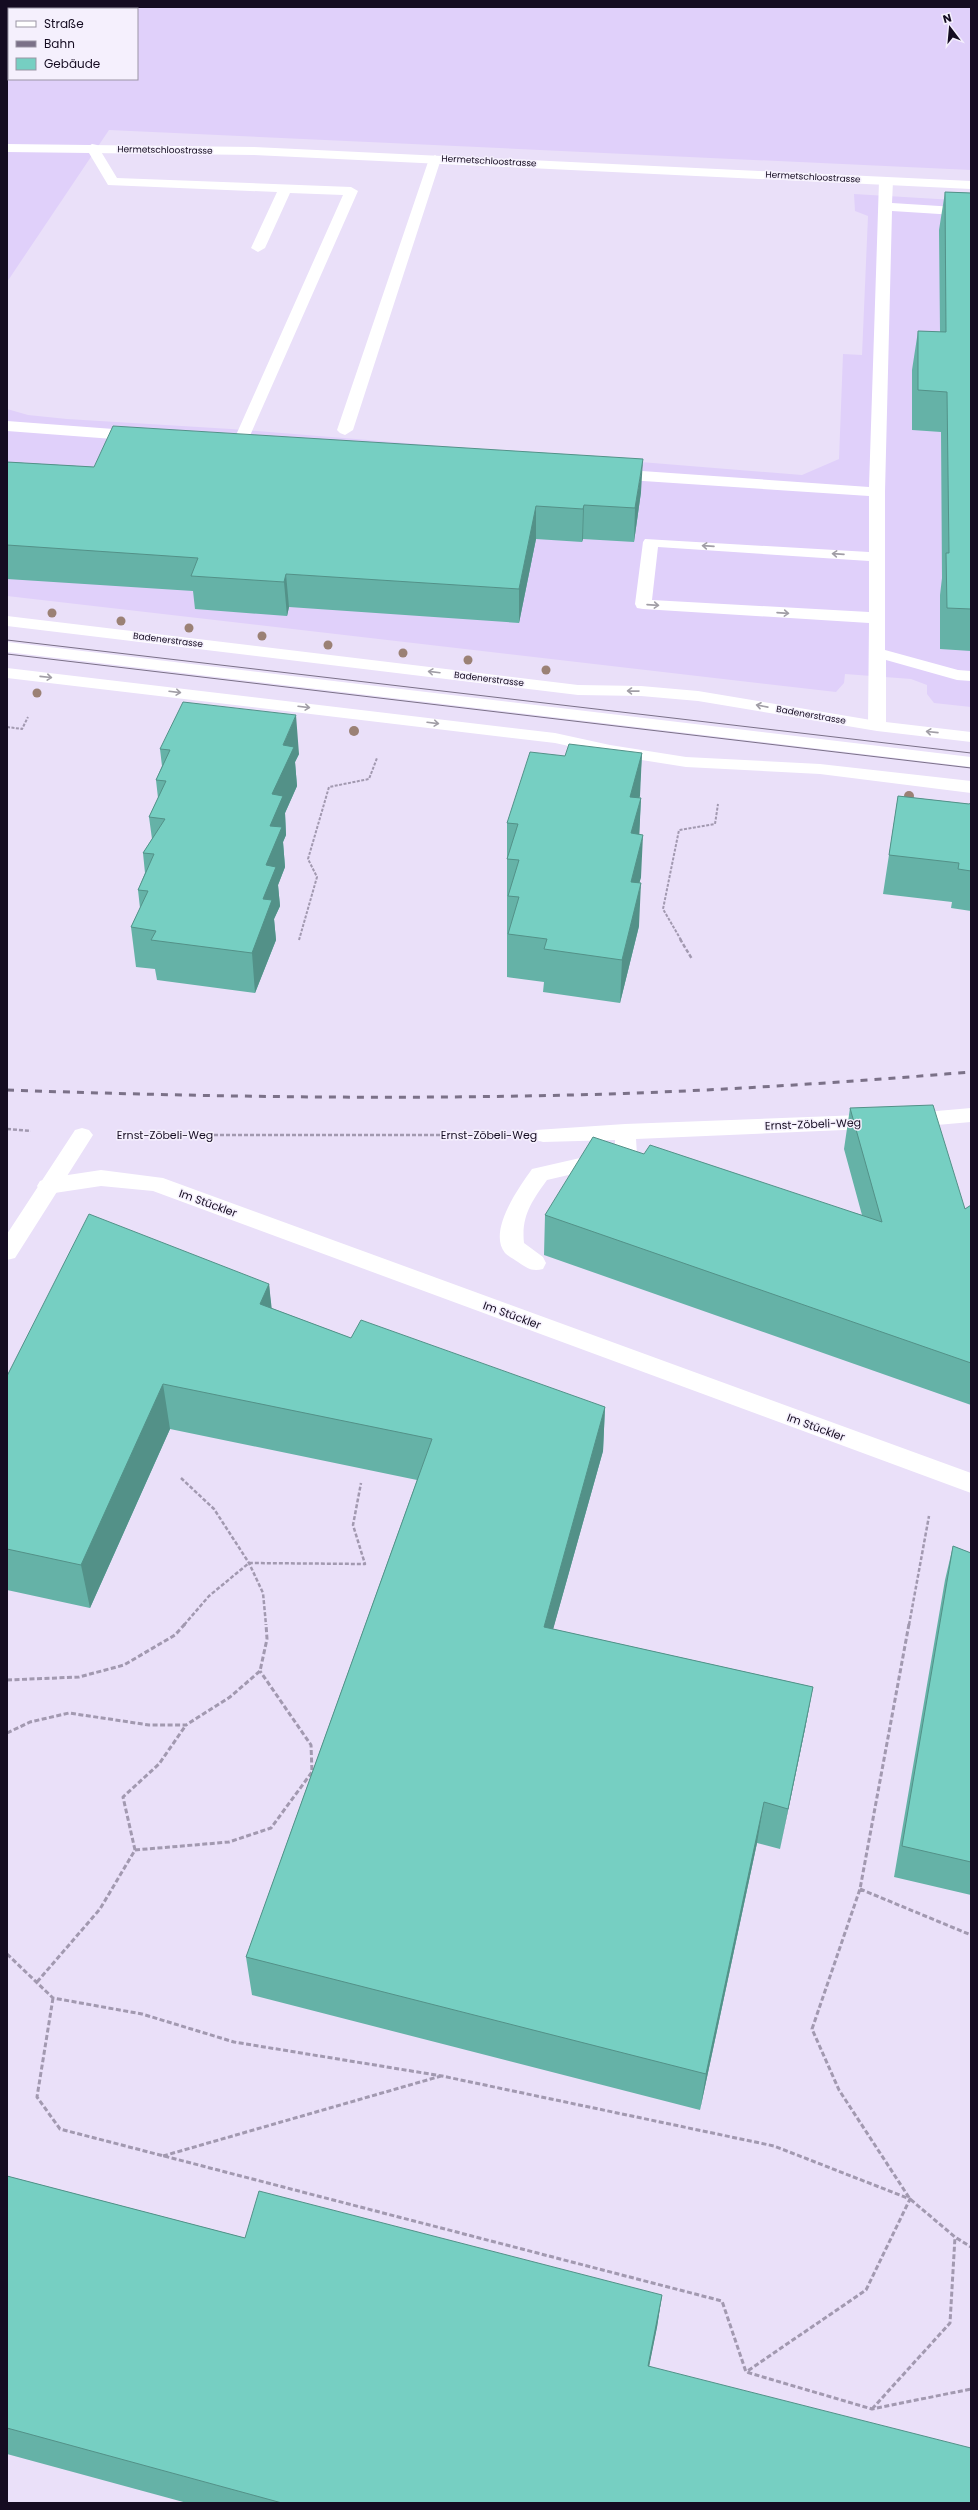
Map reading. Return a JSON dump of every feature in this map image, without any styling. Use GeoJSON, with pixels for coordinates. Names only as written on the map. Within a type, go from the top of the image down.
{"type":"FeatureCollection","features":[{"type":"Feature","properties":{"kind":"street","name":"Hermetschloostrasse"},"geometry":{"type":"LineString","coordinates":[[7,148],[254,151],[971,185]]}},
{"type":"Feature","properties":{"kind":"street"},"geometry":{"type":"LineString","coordinates":[[92,148],[113,182],[351,191],[240,444]]}},
{"type":"Feature","properties":{"kind":"street"},"geometry":{"type":"LineString","coordinates":[[345,430],[435,159]]}},
{"type":"Feature","properties":{"kind":"street"},"geometry":{"type":"LineString","coordinates":[[877,726],[877,492],[887,207],[886,181]]}},
{"type":"Feature","properties":{"kind":"street"},"geometry":{"type":"LineString","coordinates":[[258,248],[285,188]]}},
{"type":"Feature","properties":{"kind":"street"},"geometry":{"type":"LineString","coordinates":[[887,207],[971,212]]}},
{"type":"Feature","properties":{"kind":"street"},"geometry":{"type":"LineString","coordinates":[[7,426],[153,437]]}},
{"type":"Feature","properties":{"kind":"street"},"geometry":{"type":"LineString","coordinates":[[224,443],[256,446]]}},
{"type":"Feature","properties":{"kind":"street"},"geometry":{"type":"LineString","coordinates":[[601,473],[877,492]]}},
{"type":"Feature","properties":{"kind":"street"},"geometry":{"type":"LineString","coordinates":[[877,556],[651,542],[643,604],[877,618]]}},
{"type":"Feature","properties":{"kind":"street","name":"Badenerstrasse"},"geometry":{"type":"LineString","coordinates":[[7,621],[578,690],[641,691],[698,696],[877,726],[971,737]]}},
{"type":"Feature","properties":{"kind":"street"},"geometry":{"type":"LineString","coordinates":[[7,647],[971,762]]}},
{"type":"Feature","properties":{"kind":"street"},"geometry":{"type":"LineString","coordinates":[[878,653],[957,675],[971,676]]}},
{"type":"Feature","properties":{"kind":"street"},"geometry":{"type":"LineString","coordinates":[[7,673],[555,738],[610,750],[686,762],[820,769],[971,787]]}},
{"type":"Feature","properties":{"kind":"street","name":"Ernst-Zöbeli-Weg"},"geometry":{"type":"LineString","coordinates":[[543,1135],[906,1120],[971,1115]]}},
{"type":"Feature","properties":{"kind":"street"},"geometry":{"type":"LineString","coordinates":[[535,1263],[513,1247],[511,1226],[523,1197],[540,1174],[626,1155],[625,1132]]}},
{"type":"Feature","properties":{"kind":"street"},"geometry":{"type":"LineString","coordinates":[[7,1252],[82,1135]]}},
{"type":"Feature","properties":{"kind":"street","name":"Im Stückler"},"geometry":{"type":"LineString","coordinates":[[48,1186],[101,1178],[155,1183],[971,1483]]}},
{"type":"Feature","properties":{"kind":"path"},"geometry":{"type":"LineString","coordinates":[[7,727],[16,728]]}},
{"type":"Feature","properties":{"kind":"path"},"geometry":{"type":"LineString","coordinates":[[299,940],[317,876],[308,859],[329,787],[369,780],[375,763]]}},
{"type":"Feature","properties":{"kind":"path"},"geometry":{"type":"LineString","coordinates":[[692,959],[662,909],[679,830],[715,824],[718,805]]}},
{"type":"Feature","properties":{"kind":"path","name":"Ernst-Zöbeli-Weg"},"geometry":{"type":"LineString","coordinates":[[7,1129],[82,1135],[543,1135]]}},
{"type":"Feature","properties":{"kind":"path"},"geometry":{"type":"LineString","coordinates":[[937,1471],[860,1888],[812,2029],[839,2090],[910,2199],[955,2237],[971,2247]]}},
{"type":"Feature","properties":{"kind":"path"},"geometry":{"type":"LineString","coordinates":[[37,1982],[100,1909],[135,1850],[123,1797],[159,1764],[186,1724],[230,1697],[260,1671],[267,1639],[263,1593],[249,1563],[214,1509],[181,1478]]}},
{"type":"Feature","properties":{"kind":"path"},"geometry":{"type":"LineString","coordinates":[[7,1680],[79,1677],[124,1665],[175,1636],[209,1596],[249,1563],[365,1564],[353,1525],[361,1483]]}},
{"type":"Feature","properties":{"kind":"path"},"geometry":{"type":"LineString","coordinates":[[135,1850],[229,1842],[271,1828],[312,1772],[311,1745],[260,1671]]}},
{"type":"Feature","properties":{"kind":"path"},"geometry":{"type":"LineString","coordinates":[[7,1733],[30,1722],[69,1713],[149,1724],[186,1724]]}},
{"type":"Feature","properties":{"kind":"path"},"geometry":{"type":"LineString","coordinates":[[860,1888],[971,1936]]}},
{"type":"Feature","properties":{"kind":"path"},"geometry":{"type":"LineString","coordinates":[[7,1954],[53,1998],[142,2014],[234,2042],[442,2076],[774,2146],[910,2199]]}},
{"type":"Feature","properties":{"kind":"path"},"geometry":{"type":"LineString","coordinates":[[53,1998],[37,2097],[60,2129],[722,2301],[746,2372]]}},
{"type":"Feature","properties":{"kind":"path"},"geometry":{"type":"LineString","coordinates":[[163,2157],[442,2076]]}},
{"type":"Feature","properties":{"kind":"path"},"geometry":{"type":"LineString","coordinates":[[746,2372],[866,2290],[910,2199]]}},
{"type":"Feature","properties":{"kind":"path"},"geometry":{"type":"LineString","coordinates":[[872,2410],[950,2323],[955,2237]]}},
{"type":"Feature","properties":{"kind":"path"},"geometry":{"type":"LineString","coordinates":[[746,2372],[872,2410],[971,2390]]}},
{"type":"Feature","properties":{"kind":"shaded area"},"geometry":{"type":"Polygon","coordinates":[[[7,7],[971,7],[971,170],[109,130],[7,282],[7,7]]]}},
{"type":"Feature","properties":{"kind":"shaded area"},"geometry":{"type":"Polygon","coordinates":[[[854,194],[971,201],[971,707],[934,703],[927,694],[927,685],[911,679],[845,674],[844,683],[836,692],[7,596],[7,409],[28,415],[67,419],[231,429],[802,475],[839,459],[843,354],[862,355],[868,216],[855,211],[854,194]]]}},
{"type":"Feature","properties":{"kind":"building"},"geometry":{"type":"Polygon","coordinates":[[[945,192],[971,193],[971,609],[947,608],[946,553],[949,553],[947,392],[918,390],[918,331],[946,332],[945,192]]]}},
{"type":"Feature","properties":{"kind":"building"},"geometry":{"type":"Polygon","coordinates":[[[113,426],[643,459],[635,508],[584,505],[583,509],[536,506],[519,589],[286,574],[284,582],[191,576],[198,558],[7,545],[7,462],[94,467],[113,426]]]}},
{"type":"Feature","properties":{"kind":"building"},"geometry":{"type":"Polygon","coordinates":[[[183,702],[296,715],[283,745],[294,747],[272,794],[283,796],[270,826],[282,827],[266,865],[276,867],[263,899],[272,900],[252,953],[151,940],[156,931],[131,927],[148,891],[138,890],[154,854],[143,853],[165,819],[149,817],[166,781],[156,780],[170,750],[160,749],[183,702]]]}},
{"type":"Feature","properties":{"kind":"building"},"geometry":{"type":"Polygon","coordinates":[[[569,744],[642,753],[630,797],[641,798],[631,833],[643,835],[631,882],[641,883],[622,960],[544,949],[547,939],[508,934],[519,897],[508,896],[519,860],[507,859],[518,824],[507,823],[530,752],[565,756],[569,744]]]}},
{"type":"Feature","properties":{"kind":"building"},"geometry":{"type":"Polygon","coordinates":[[[898,796],[971,803],[971,871],[958,869],[959,863],[889,855],[898,796]]]}},
{"type":"Feature","properties":{"kind":"building"},"geometry":{"type":"Polygon","coordinates":[[[933,1105],[965,1209],[971,1205],[971,1363],[545,1215],[593,1137],[644,1154],[650,1145],[882,1222],[850,1108],[933,1105]]]}},
{"type":"Feature","properties":{"kind":"building"},"geometry":{"type":"Polygon","coordinates":[[[89,1214],[269,1284],[260,1304],[351,1338],[361,1320],[605,1407],[544,1627],[813,1687],[788,1809],[764,1802],[706,2074],[246,1957],[432,1439],[163,1384],[81,1565],[7,1549],[7,1376],[89,1214]]]}},
{"type":"Feature","properties":{"kind":"building"},"geometry":{"type":"Polygon","coordinates":[[[953,1546],[971,1553],[971,1862],[902,1846],[953,1546]]]}},
{"type":"Feature","properties":{"kind":"building"},"geometry":{"type":"Polygon","coordinates":[[[7,2176],[245,2238],[259,2191],[662,2295],[648,2366],[971,2448],[971,2503],[282,2503],[7,2428],[7,2176]]]}},
{"type":"Feature","properties":{"kind":"tram line"},"geometry":{"type":"LineString","coordinates":[[7,640],[971,753]]}},
{"type":"Feature","properties":{"kind":"tram line"},"geometry":{"type":"LineString","coordinates":[[7,654],[971,768]]}},
{"type":"Feature","properties":{"kind":"railway"},"geometry":{"type":"LineString","coordinates":[[7,1090],[308,1097],[533,1096],[744,1088],[971,1072]]}}]}
